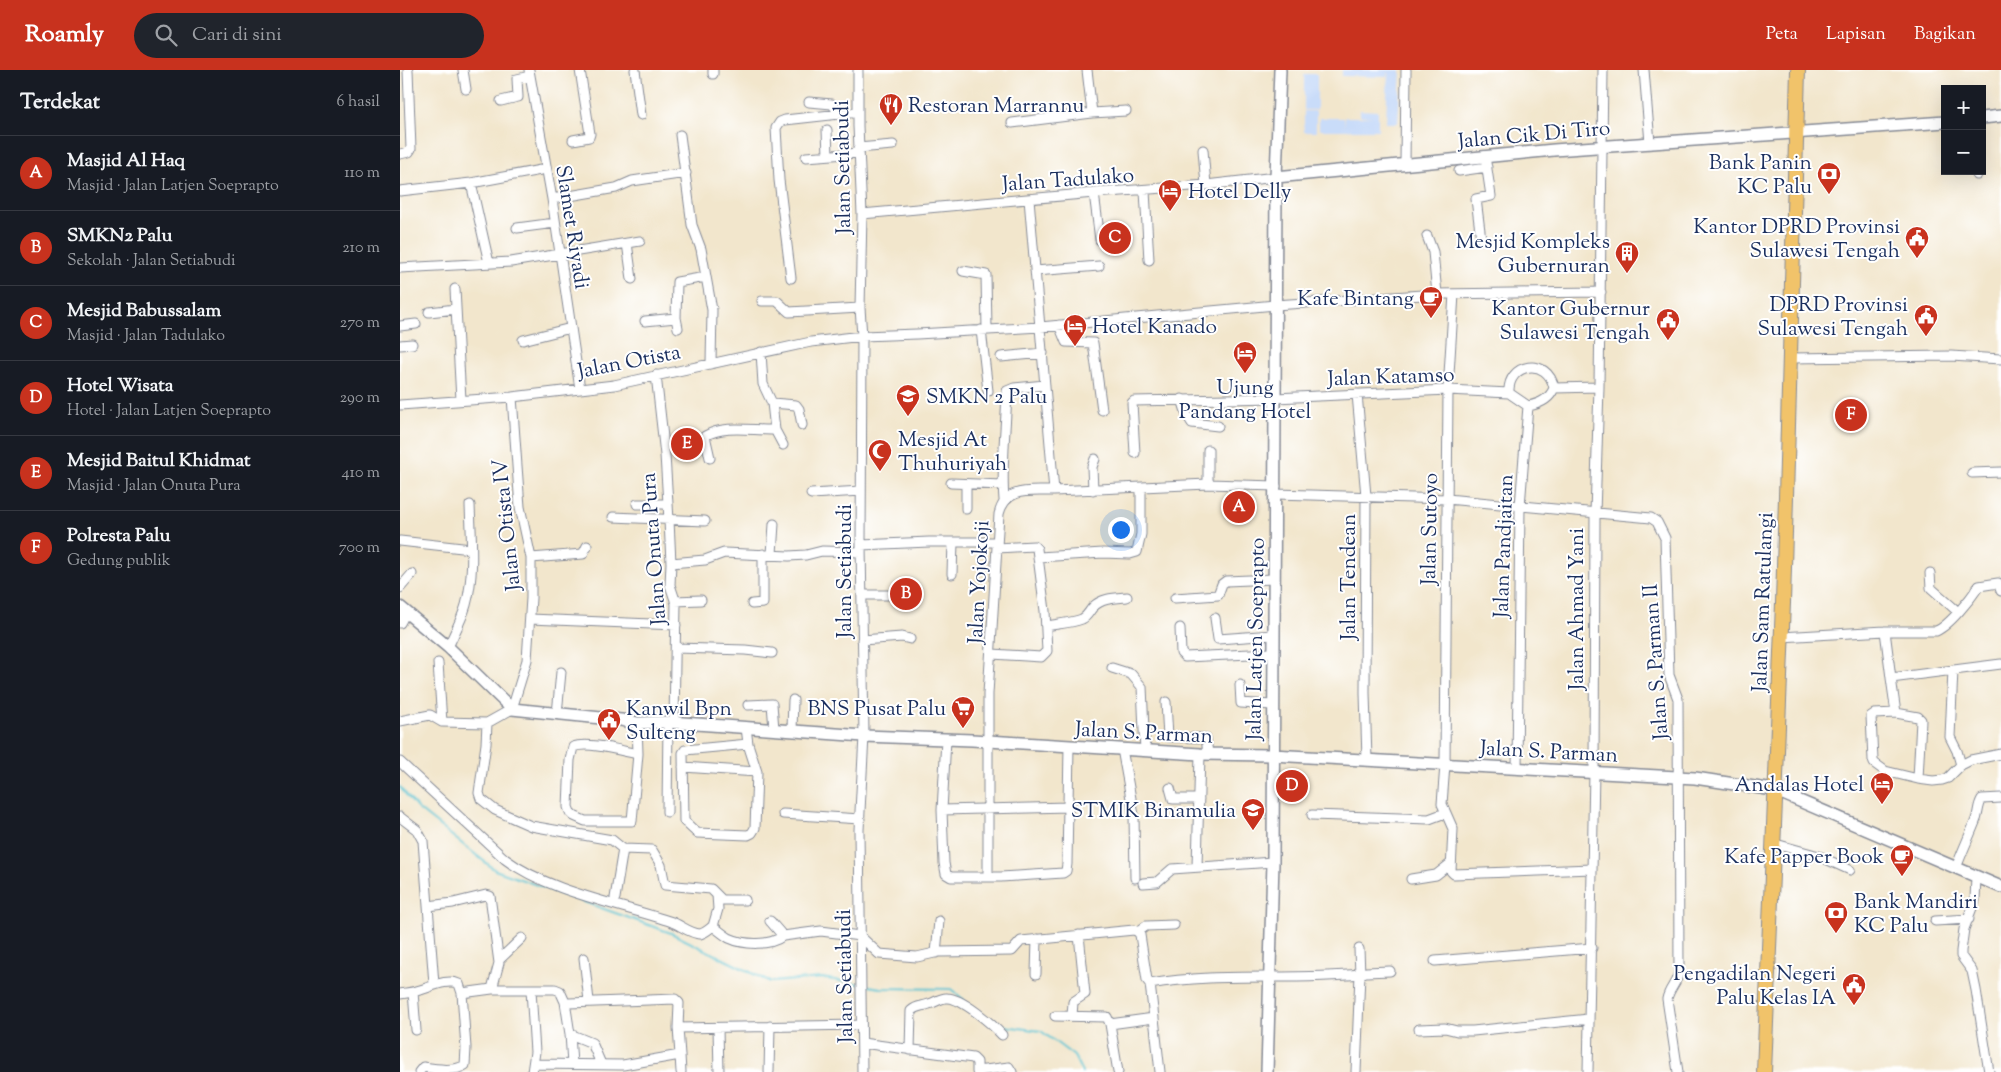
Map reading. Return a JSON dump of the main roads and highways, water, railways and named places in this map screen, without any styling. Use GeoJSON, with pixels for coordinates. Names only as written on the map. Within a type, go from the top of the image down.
{"type":"FeatureCollection","features":[{"type":"Feature","properties":{"kind":"highway","name":"Jalan Sam Ratulangi"},"geometry":{"type":"LineString","coordinates":[[1764,1072],[1774,790],[1782,637],[1798,70]]}},
{"type":"Feature","properties":{"kind":"waterway"},"geometry":{"type":"LineString","coordinates":[[400,787],[417,808],[495,870],[671,933],[770,982],[822,978],[858,984]]}},
{"type":"Feature","properties":{"kind":"waterway"},"geometry":{"type":"LineString","coordinates":[[863,985],[881,988],[951,989],[964,1000]]}},
{"type":"Feature","properties":{"kind":"waterway"},"geometry":{"type":"LineString","coordinates":[[997,1025],[1041,1031],[1074,1056],[1082,1072]]}},
{"type":"Feature","properties":{"kind":"place","name":"Restoran Marrannu"},"geometry":{"type":"Point","coordinates":[891,126]}},
{"type":"Feature","properties":{"kind":"place","name":"Bank Panin KC Palu"},"geometry":{"type":"Point","coordinates":[1829,195]}},
{"type":"Feature","properties":{"kind":"place","name":"Hotel Delly"},"geometry":{"type":"Point","coordinates":[1170,212]}},
{"type":"Feature","properties":{"kind":"place","name":"Mesjid Babussalam"},"geometry":{"type":"Point","coordinates":[1115,238]}},
{"type":"Feature","properties":{"kind":"place","name":"Kantor DPRD Provinsi Sulawesi Tengah"},"geometry":{"type":"Point","coordinates":[1917,259]}},
{"type":"Feature","properties":{"kind":"place","name":"Mesjid Kompleks Gubernuran"},"geometry":{"type":"Point","coordinates":[1627,274]}},
{"type":"Feature","properties":{"kind":"place","name":"Kafe Bintang"},"geometry":{"type":"Point","coordinates":[1431,319]}},
{"type":"Feature","properties":{"kind":"place","name":"DPRD Provinsi Sulawesi Tengah"},"geometry":{"type":"Point","coordinates":[1926,337]}},
{"type":"Feature","properties":{"kind":"place","name":"Kantor Gubernur Sulawesi Tengah"},"geometry":{"type":"Point","coordinates":[1668,341]}},
{"type":"Feature","properties":{"kind":"place","name":"Hotel Kanado"},"geometry":{"type":"Point","coordinates":[1075,347]}},
{"type":"Feature","properties":{"kind":"place","name":"Ujung Pandang Hotel"},"geometry":{"type":"Point","coordinates":[1245,374]}},
{"type":"Feature","properties":{"kind":"place","name":"Polresta Palu"},"geometry":{"type":"Point","coordinates":[1851,415]}},
{"type":"Feature","properties":{"kind":"place","name":"SMKN 2 Palu"},"geometry":{"type":"Point","coordinates":[908,417]}},
{"type":"Feature","properties":{"kind":"place","name":"Mesjid Baitul Khidmat"},"geometry":{"type":"Point","coordinates":[687,444]}},
{"type":"Feature","properties":{"kind":"place","name":"Mesjid At Thuhuriyah"},"geometry":{"type":"Point","coordinates":[880,472]}},
{"type":"Feature","properties":{"kind":"place","name":"Masjid Al Haq"},"geometry":{"type":"Point","coordinates":[1239,507]}},
{"type":"Feature","properties":{"kind":"place","name":"SMKN2 Palu"},"geometry":{"type":"Point","coordinates":[906,594]}},
{"type":"Feature","properties":{"kind":"place","name":"BNS Pusat Palu"},"geometry":{"type":"Point","coordinates":[963,729]}},
{"type":"Feature","properties":{"kind":"place","name":"Kanwil Bpn Sulteng"},"geometry":{"type":"Point","coordinates":[609,741]}},
{"type":"Feature","properties":{"kind":"place","name":"Hotel Wisata"},"geometry":{"type":"Point","coordinates":[1292,786]}},
{"type":"Feature","properties":{"kind":"place","name":"Andalas Hotel"},"geometry":{"type":"Point","coordinates":[1882,805]}},
{"type":"Feature","properties":{"kind":"place","name":"STMIK Binamulia"},"geometry":{"type":"Point","coordinates":[1253,831]}},
{"type":"Feature","properties":{"kind":"place","name":"Kafe Papper Book"},"geometry":{"type":"Point","coordinates":[1902,877]}},
{"type":"Feature","properties":{"kind":"place","name":"Bank Mandiri KC Palu"},"geometry":{"type":"Point","coordinates":[1836,934]}},
{"type":"Feature","properties":{"kind":"place","name":"Pengadilan Negeri Palu Kelas IA"},"geometry":{"type":"Point","coordinates":[1854,1006]}}]}
